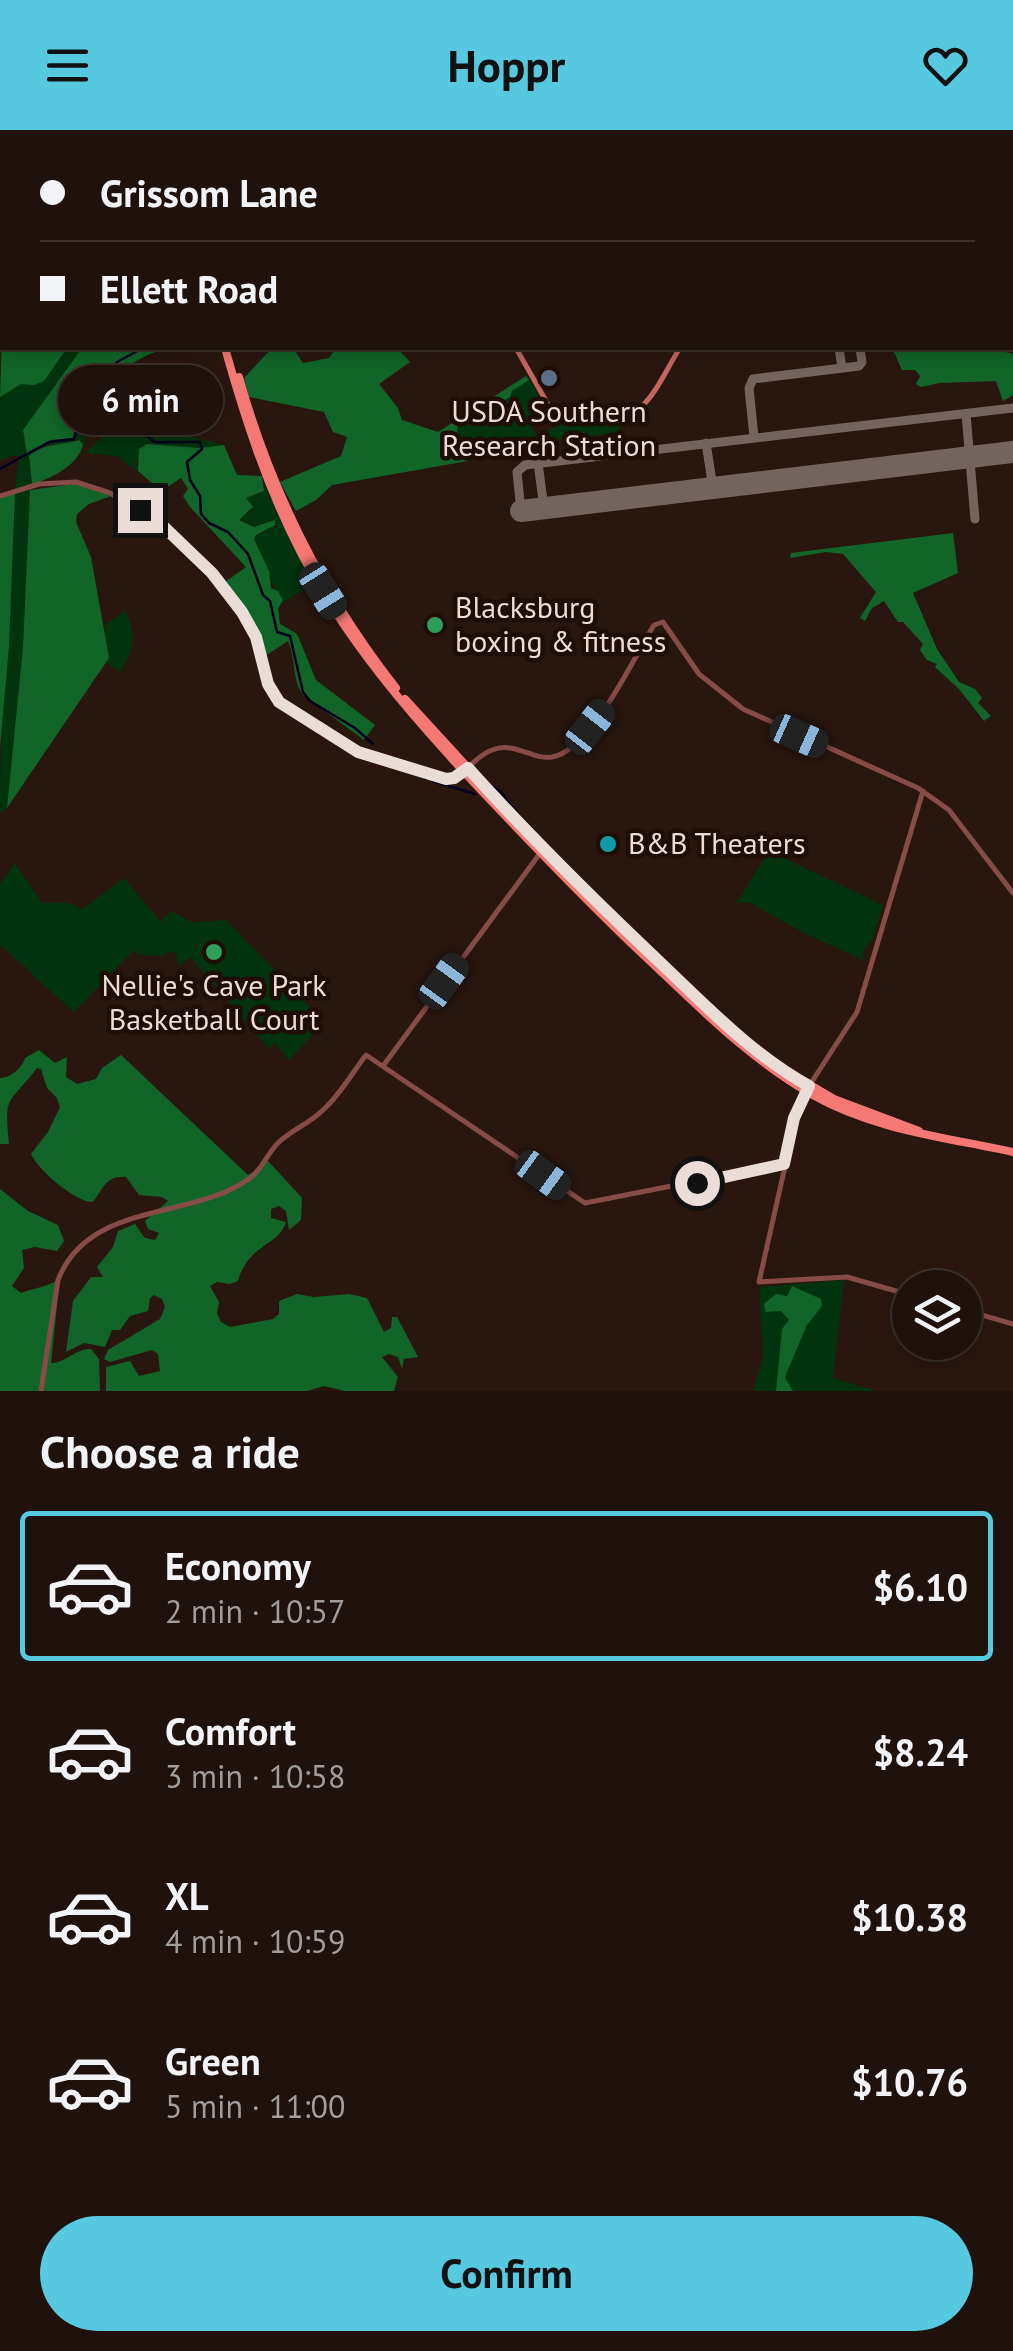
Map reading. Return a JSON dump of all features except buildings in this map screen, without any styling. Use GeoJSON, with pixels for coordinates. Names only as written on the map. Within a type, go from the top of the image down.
{"type":"FeatureCollection","features":[{"type":"Feature","properties":{"kind":"main road"},"geometry":{"type":"LineString","coordinates":[[228,350],[247,426],[284,511],[323,581],[408,703],[542,851],[734,1039],[808,1088],[869,1120],[912,1133],[1013,1152]]}},
{"type":"Feature","properties":{"kind":"main road"},"geometry":{"type":"LineString","coordinates":[[517,350],[554,415],[569,420],[612,422],[624,420],[641,408],[679,350]]}},
{"type":"Feature","properties":{"kind":"street"},"geometry":{"type":"LineString","coordinates":[[0,496],[56,482],[85,484],[122,499],[162,525],[212,573],[254,631],[270,688],[284,706],[364,755],[446,779],[501,747],[544,757],[561,755],[573,748],[615,693],[650,631],[660,621],[666,624],[699,674],[744,709],[924,791],[949,810],[1013,893]]}},
{"type":"Feature","properties":{"kind":"street"},"geometry":{"type":"LineString","coordinates":[[892,1290],[847,1277],[759,1282],[794,1118],[808,1088],[857,1012],[924,791]]}},
{"type":"Feature","properties":{"kind":"street"},"geometry":{"type":"LineString","coordinates":[[383,1066],[542,851]]}},
{"type":"Feature","properties":{"kind":"street"},"geometry":{"type":"LineString","coordinates":[[42,1391],[62,1269],[78,1250],[124,1219],[185,1206],[250,1179],[276,1145],[325,1109],[366,1055],[585,1203],[784,1164]]}},
{"type":"Feature","properties":{"kind":"street"},"geometry":{"type":"LineString","coordinates":[[982,1315],[1013,1324]]}},
{"type":"Feature","properties":{"kind":"green space"},"geometry":{"type":"Polygon","coordinates":[[[1,350],[66,350],[44,381],[21,384],[0,397],[1,350]]]}},
{"type":"Feature","properties":{"kind":"green space"},"geometry":{"type":"Polygon","coordinates":[[[66,350],[81,350],[23,430],[26,454],[51,439],[63,441],[76,432],[77,400],[85,395],[94,396],[106,385],[111,391],[116,387],[145,402],[156,426],[224,445],[200,448],[143,444],[136,464],[138,471],[116,456],[85,453],[128,412],[123,405],[110,409],[85,399],[80,404],[87,425],[84,449],[75,440],[36,450],[29,456],[32,484],[15,490],[19,457],[0,460],[0,397],[66,350]]]}},
{"type":"Feature","properties":{"kind":"green space"},"geometry":{"type":"Polygon","coordinates":[[[81,350],[162,350],[128,367],[94,396],[85,395],[77,400],[79,415],[73,438],[51,440],[27,455],[23,430],[81,350]]]}},
{"type":"Feature","properties":{"kind":"green space"},"geometry":{"type":"Polygon","coordinates":[[[270,350],[294,350],[303,363],[329,358],[335,350],[399,350],[410,362],[379,384],[398,408],[402,420],[438,432],[526,376],[529,380],[512,391],[510,397],[457,427],[458,442],[468,461],[332,485],[296,511],[280,482],[341,456],[347,437],[333,432],[324,412],[249,397],[244,378],[270,350]]]}},
{"type":"Feature","properties":{"kind":"green space"},"geometry":{"type":"Polygon","coordinates":[[[998,350],[1013,354],[1013,395],[1003,401],[996,381],[921,387],[916,384],[920,376],[915,370],[902,370],[894,352],[998,350]]]}},
{"type":"Feature","properties":{"kind":"green space"},"geometry":{"type":"Polygon","coordinates":[[[529,378],[546,409],[527,420],[537,436],[556,426],[551,417],[569,423],[621,423],[618,433],[531,442],[468,461],[458,442],[457,427],[529,378]]]}},
{"type":"Feature","properties":{"kind":"green space"},"geometry":{"type":"Polygon","coordinates":[[[79,440],[83,444],[81,451],[71,464],[32,484],[29,456],[47,446],[79,440]]]}},
{"type":"Feature","properties":{"kind":"green space"},"geometry":{"type":"Polygon","coordinates":[[[147,444],[200,448],[224,445],[237,475],[262,476],[264,491],[246,498],[253,507],[239,520],[254,527],[275,520],[275,525],[254,539],[269,571],[271,588],[283,600],[278,609],[280,624],[297,634],[316,680],[375,725],[364,740],[303,695],[288,641],[265,656],[251,620],[225,582],[246,567],[190,507],[183,496],[188,489],[181,478],[161,491],[138,471],[139,449],[147,444]]]}},
{"type":"Feature","properties":{"kind":"green space"},"geometry":{"type":"Polygon","coordinates":[[[75,484],[111,496],[89,504],[77,514],[76,522],[91,557],[109,658],[7,808],[23,647],[30,490],[75,484]]]}},
{"type":"Feature","properties":{"kind":"green space"},"geometry":{"type":"Polygon","coordinates":[[[265,484],[314,584],[283,602],[254,540],[265,532],[239,519],[252,510],[245,498],[264,491],[265,484]]]}},
{"type":"Feature","properties":{"kind":"green space"},"geometry":{"type":"Polygon","coordinates":[[[30,490],[23,647],[7,808],[0,813],[15,493],[30,490]]]}},
{"type":"Feature","properties":{"kind":"green space"},"geometry":{"type":"Polygon","coordinates":[[[15,493],[9,646],[0,748],[0,498],[15,493]]]}},
{"type":"Feature","properties":{"kind":"green space"},"geometry":{"type":"Polygon","coordinates":[[[953,533],[958,573],[913,593],[937,649],[959,682],[975,689],[982,698],[978,703],[991,716],[984,721],[935,667],[937,664],[927,660],[920,650],[923,644],[903,622],[898,622],[884,601],[872,608],[865,621],[860,618],[876,592],[843,554],[826,552],[790,558],[791,553],[953,533]]]}},
{"type":"Feature","properties":{"kind":"green space"},"geometry":{"type":"Polygon","coordinates":[[[125,611],[133,642],[120,672],[106,662],[105,625],[125,611]]]}},
{"type":"Feature","properties":{"kind":"green space"},"geometry":{"type":"Polygon","coordinates":[[[769,851],[883,905],[873,939],[863,950],[863,960],[750,903],[735,906],[769,851]]]}},
{"type":"Feature","properties":{"kind":"green space"},"geometry":{"type":"Polygon","coordinates":[[[15,863],[42,903],[66,902],[82,909],[124,878],[161,922],[171,911],[192,922],[226,920],[315,1012],[315,1022],[320,1027],[289,1060],[275,1043],[269,1049],[190,957],[178,967],[177,955],[171,951],[163,956],[139,955],[134,950],[74,1012],[0,945],[0,884],[15,863]]]}},
{"type":"Feature","properties":{"kind":"green space"},"geometry":{"type":"Polygon","coordinates":[[[39,1050],[55,1063],[67,1057],[66,1077],[77,1084],[96,1079],[102,1068],[121,1055],[248,1175],[268,1161],[302,1198],[301,1220],[289,1230],[286,1211],[279,1206],[271,1209],[271,1218],[286,1222],[282,1230],[249,1260],[238,1281],[210,1286],[219,1302],[217,1313],[221,1322],[230,1327],[273,1319],[279,1314],[279,1301],[297,1294],[367,1298],[384,1332],[391,1328],[392,1317],[397,1317],[418,1357],[404,1359],[402,1369],[398,1357],[382,1357],[398,1377],[394,1391],[345,1391],[324,1386],[307,1391],[106,1391],[106,1367],[130,1361],[139,1376],[160,1371],[158,1354],[152,1350],[110,1362],[104,1359],[108,1350],[160,1319],[165,1307],[162,1299],[154,1295],[148,1311],[130,1316],[120,1330],[112,1330],[105,1347],[84,1343],[66,1352],[73,1301],[91,1277],[103,1277],[97,1267],[113,1247],[118,1231],[135,1224],[145,1238],[155,1240],[159,1233],[148,1229],[145,1221],[168,1201],[139,1195],[126,1177],[119,1177],[106,1184],[93,1202],[85,1201],[42,1169],[31,1154],[60,1107],[47,1088],[41,1069],[37,1068],[10,1101],[9,1144],[0,1144],[0,1078],[12,1074],[25,1058],[39,1050]]]}},
{"type":"Feature","properties":{"kind":"green space"},"geometry":{"type":"Polygon","coordinates":[[[0,1189],[28,1211],[58,1225],[64,1241],[57,1251],[35,1247],[22,1250],[24,1268],[12,1286],[21,1293],[55,1282],[59,1287],[51,1363],[91,1349],[99,1359],[100,1391],[0,1391],[0,1189]]]}},
{"type":"Feature","properties":{"kind":"green space"},"geometry":{"type":"Polygon","coordinates":[[[844,1280],[833,1378],[876,1391],[753,1391],[763,1357],[759,1287],[844,1280]]]}},
{"type":"Feature","properties":{"kind":"green space"},"geometry":{"type":"Polygon","coordinates":[[[792,1286],[821,1299],[822,1306],[807,1325],[787,1372],[785,1378],[793,1391],[776,1391],[782,1329],[789,1320],[781,1311],[766,1312],[764,1304],[776,1294],[787,1296],[792,1286]]]}},
{"type":"Feature","properties":{"kind":"waterway"},"geometry":{"type":"LineString","coordinates":[[96,394],[117,362],[139,350]]}},
{"type":"Feature","properties":{"kind":"waterway"},"geometry":{"type":"LineString","coordinates":[[0,469],[49,442],[74,439],[80,415],[77,404],[85,397],[99,397],[107,405],[125,404],[140,430],[154,442],[200,442],[202,449],[187,462],[190,480],[200,496],[201,514],[209,523],[228,532],[248,554],[263,595],[270,601],[277,632],[290,636],[303,692],[310,701],[355,728],[373,744]]}},
{"type":"Feature","properties":{"kind":"waterway"},"geometry":{"type":"LineString","coordinates":[[405,770],[427,779]]}},
{"type":"Feature","properties":{"kind":"waterway"},"geometry":{"type":"LineString","coordinates":[[432,781],[475,794]]}},
{"type":"Feature","properties":{"kind":"waterway"},"geometry":{"type":"LineString","coordinates":[[494,787],[521,818]]}},
{"type":"Feature","properties":{"kind":"taxiway"},"geometry":{"type":"LineString","coordinates":[[839,350],[842,368]]}},
{"type":"Feature","properties":{"kind":"taxiway"},"geometry":{"type":"LineString","coordinates":[[754,437],[749,388],[753,379],[859,366],[860,350]]}},
{"type":"Feature","properties":{"kind":"taxiway"},"geometry":{"type":"LineString","coordinates":[[521,511],[517,472],[525,465],[1013,408]]}},
{"type":"Feature","properties":{"kind":"taxiway"},"geometry":{"type":"LineString","coordinates":[[966,414],[975,519]]}},
{"type":"Feature","properties":{"kind":"taxiway"},"geometry":{"type":"LineString","coordinates":[[706,443],[713,488]]}},
{"type":"Feature","properties":{"kind":"taxiway"},"geometry":{"type":"LineString","coordinates":[[538,463],[544,508]]}},
{"type":"Feature","properties":{"kind":"runway"},"geometry":{"type":"LineString","coordinates":[[521,511],[1013,452]]}},
{"type":"Feature","properties":{"kind":"place","name":"USDA Southern Research Station"},"geometry":{"type":"Point","coordinates":[549,378]}},
{"type":"Feature","properties":{"kind":"place","name":"Blacksburg boxing & fitness"},"geometry":{"type":"Point","coordinates":[435,625]}},
{"type":"Feature","properties":{"kind":"place","name":"B&B Theaters"},"geometry":{"type":"Point","coordinates":[608,844]}},
{"type":"Feature","properties":{"kind":"place","name":"Nellie's Cave Park Basketball Court"},"geometry":{"type":"Point","coordinates":[214,952]}},
{"type":"Feature","properties":{"kind":"route"},"geometry":{"type":"LineString","coordinates":[[140,510],[162,525],[212,573],[242,612],[256,637],[268,684],[279,702],[364,755],[446,779],[468,768],[568,876],[730,1028],[771,1062],[809,1086],[794,1118],[784,1164],[697,1183]]}}]}
